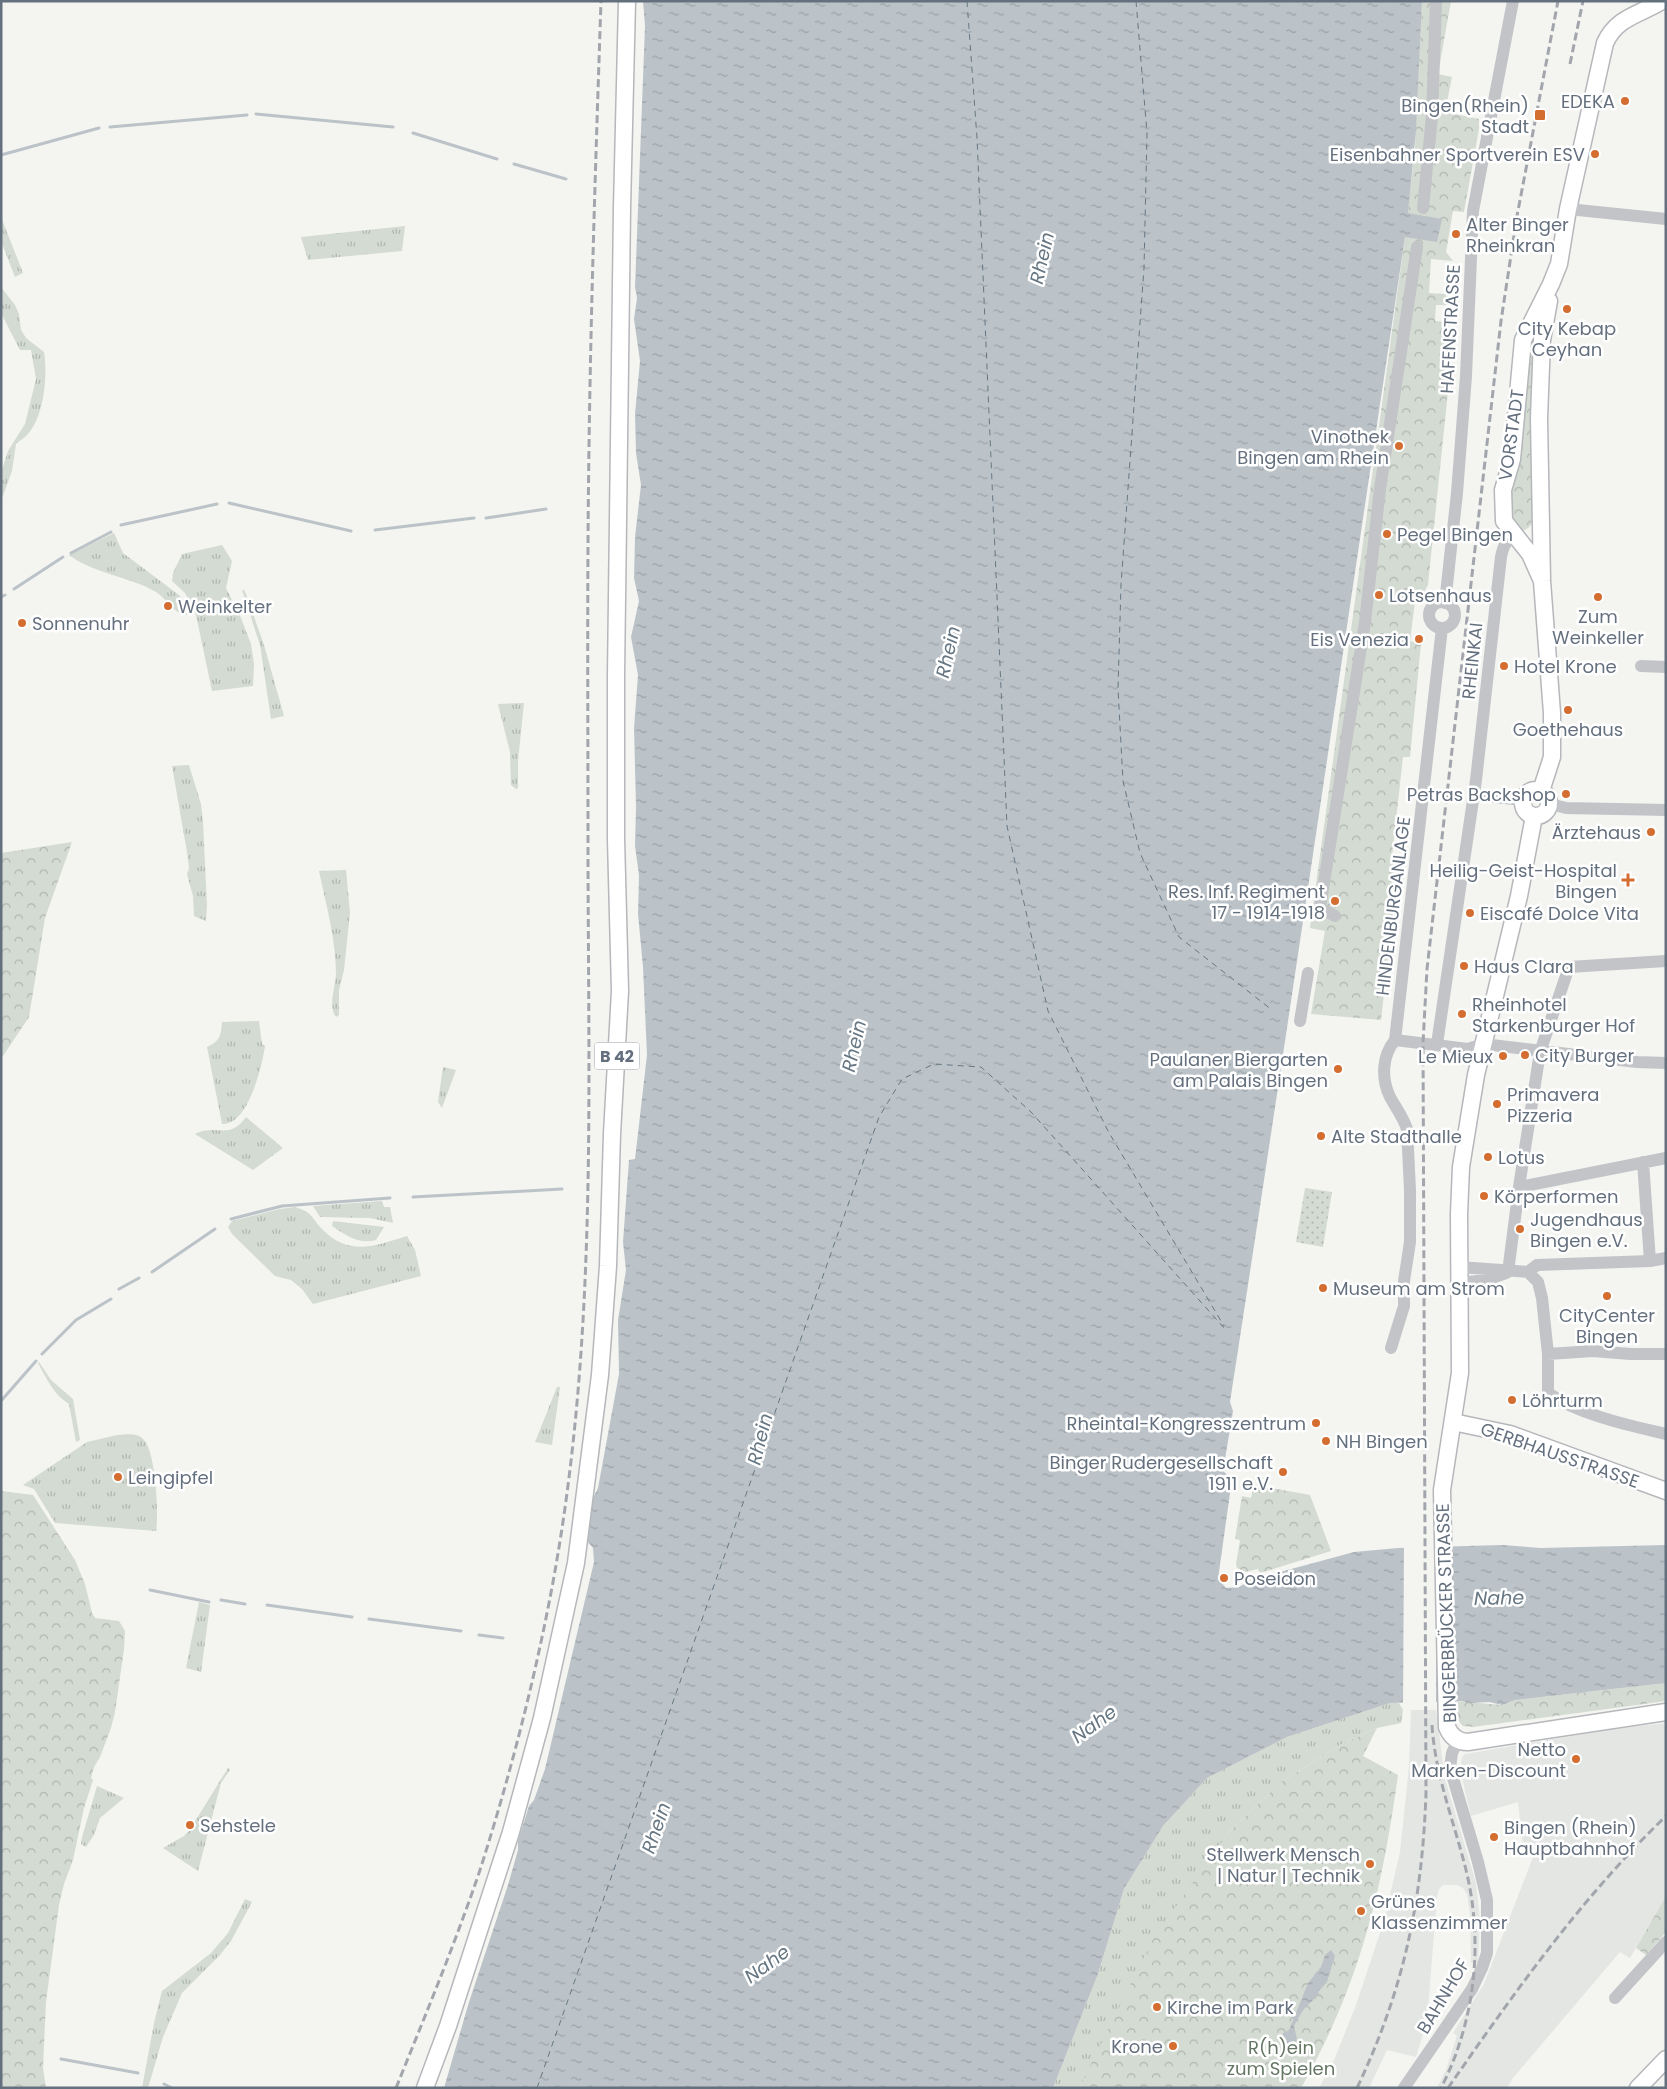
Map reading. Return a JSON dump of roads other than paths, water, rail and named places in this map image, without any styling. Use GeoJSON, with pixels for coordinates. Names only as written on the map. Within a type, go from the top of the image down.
{"type":"FeatureCollection","features":[{"type":"Feature","properties":{"kind":"main road","name":"B 42"},"geometry":{"type":"LineString","coordinates":[[425,2088],[448,2026],[508,1841],[542,1718],[576,1563],[600,1375],[608,1266],[612,1134],[620,991],[616,839],[616,676],[622,208],[627,1]]}},
{"type":"Feature","properties":{"kind":"main road","name":"VORSTADT"},"geometry":{"type":"LineString","coordinates":[[1542,581],[1530,554],[1504,521],[1502,508],[1503,490],[1512,459],[1523,340],[1559,264],[1568,210],[1601,61],[1610,33],[1624,20],[1662,1]]}},
{"type":"Feature","properties":{"kind":"main road","name":"VORSTADT"},"geometry":{"type":"LineString","coordinates":[[1545,797],[1552,757],[1552,713],[1542,581],[1539,418],[1542,340],[1551,284]]}},
{"type":"Feature","properties":{"kind":"main road"},"geometry":{"type":"LineString","coordinates":[[1523,340],[1529,336],[1536,335],[1542,340]]}},
{"type":"Feature","properties":{"kind":"main road"},"geometry":{"type":"LineString","coordinates":[[1514,536],[1529,538],[1536,533],[1541,520]]}},
{"type":"Feature","properties":{"kind":"main road"},"geometry":{"type":"LineString","coordinates":[[1530,792],[1545,797],[1542,815],[1534,816],[1524,809],[1524,800],[1530,792]]}},
{"type":"Feature","properties":{"kind":"main road"},"geometry":{"type":"LineString","coordinates":[[1483,1044],[1519,896],[1534,816]]}},
{"type":"Feature","properties":{"kind":"main road","name":"BINGERBRÜCKER STRASSE"},"geometry":{"type":"LineString","coordinates":[[1483,1044],[1462,1153],[1459,1198],[1460,1374],[1443,1481],[1448,1730],[1458,1740],[1468,1742],[1666,1712]]}},
{"type":"Feature","properties":{"kind":"main road","name":"GERBHAUSSTRASSE"},"geometry":{"type":"LineString","coordinates":[[1453,1422],[1510,1434],[1666,1491]]}},
{"type":"Feature","properties":{"kind":"main road"},"geometry":{"type":"LineString","coordinates":[[1638,2088],[1666,2059]]}},
{"type":"Feature","properties":{"kind":"street"},"geometry":{"type":"LineString","coordinates":[[1423,208],[1432,116],[1436,1]]}},
{"type":"Feature","properties":{"kind":"street","name":"HAFENSTRASSE"},"geometry":{"type":"LineString","coordinates":[[1442,628],[1450,625],[1455,614],[1452,607],[1445,603],[1457,493],[1466,376],[1473,212],[1513,1]]}},
{"type":"Feature","properties":{"kind":"street"},"geometry":{"type":"LineString","coordinates":[[1568,210],[1666,219]]}},
{"type":"Feature","properties":{"kind":"street"},"geometry":{"type":"LineString","coordinates":[[1334,916],[1320,908],[1367,612],[1380,489],[1417,247]]}},
{"type":"Feature","properties":{"kind":"street","name":"RHEINKAI"},"geometry":{"type":"LineString","coordinates":[[1437,1044],[1474,796],[1501,557],[1503,546],[1514,536]]}},
{"type":"Feature","properties":{"kind":"street"},"geometry":{"type":"LineString","coordinates":[[1442,628],[1432,623],[1430,612],[1434,606],[1445,603]]}},
{"type":"Feature","properties":{"kind":"street","name":"HINDENBURGANLAGE"},"geometry":{"type":"LineString","coordinates":[[1391,1348],[1404,1306],[1404,1281],[1410,1242],[1411,1215],[1407,1129],[1390,1096],[1385,1078],[1385,1059],[1388,1048],[1395,1040],[1442,628]]}},
{"type":"Feature","properties":{"kind":"street"},"geometry":{"type":"LineString","coordinates":[[1641,666],[1666,666]]}},
{"type":"Feature","properties":{"kind":"street"},"geometry":{"type":"LineString","coordinates":[[1474,796],[1524,800]]}},
{"type":"Feature","properties":{"kind":"street"},"geometry":{"type":"LineString","coordinates":[[1545,797],[1566,808],[1666,810]]}},
{"type":"Feature","properties":{"kind":"street"},"geometry":{"type":"LineString","coordinates":[[1508,1272],[1518,1187],[1540,1052],[1569,967],[1666,961]]}},
{"type":"Feature","properties":{"kind":"street"},"geometry":{"type":"LineString","coordinates":[[1300,1021],[1308,973]]}},
{"type":"Feature","properties":{"kind":"street"},"geometry":{"type":"LineString","coordinates":[[1395,1040],[1470,1049],[1483,1044],[1540,1052],[1637,1062],[1666,1063]]}},
{"type":"Feature","properties":{"kind":"street"},"geometry":{"type":"LineString","coordinates":[[1518,1187],[1666,1158]]}},
{"type":"Feature","properties":{"kind":"street"},"geometry":{"type":"LineString","coordinates":[[1528,1272],[1537,1265],[1660,1261],[1643,1162]]}},
{"type":"Feature","properties":{"kind":"street"},"geometry":{"type":"LineString","coordinates":[[1459,1275],[1522,1270],[1528,1272],[1538,1282],[1548,1354],[1548,1393],[1570,1405],[1626,1425],[1666,1434]]}},
{"type":"Feature","properties":{"kind":"street"},"geometry":{"type":"LineString","coordinates":[[1548,1354],[1593,1351],[1666,1354]]}},
{"type":"Feature","properties":{"kind":"street","name":"BAHNHOF"},"geometry":{"type":"LineString","coordinates":[[1404,2088],[1472,1989],[1488,1953],[1487,1900],[1478,1862],[1450,1768],[1451,1756],[1458,1740]]}},
{"type":"Feature","properties":{"kind":"street"},"geometry":{"type":"LineString","coordinates":[[1615,1998],[1666,1942]]}},
{"type":"Feature","properties":{"kind":"water"},"geometry":{"type":"Polygon","coordinates":[[[643,1],[1422,1],[1416,131],[1408,213],[1442,219],[1437,242],[1405,237],[1230,1402],[1233,1411],[1223,1471],[1232,1479],[1218,1579],[1226,1588],[1239,1587],[1251,1580],[1354,1552],[1398,1548],[1502,1545],[1541,1548],[1666,1545],[1666,1683],[1515,1700],[1502,1705],[1489,1702],[1471,1703],[1461,1701],[1390,1703],[1287,1737],[1207,1778],[1163,1826],[1124,1889],[1098,1974],[1053,2088],[444,2088],[469,2002],[508,1885],[518,1850],[518,1841],[529,1806],[534,1800],[545,1769],[594,1562],[593,1548],[587,1541],[593,1498],[598,1488],[619,1374],[618,1320],[626,1270],[623,1242],[629,1160],[635,1159],[647,1055],[643,967],[638,914],[639,875],[635,846],[634,728],[638,675],[631,637],[639,601],[634,578],[635,537],[641,485],[636,453],[635,414],[640,361],[634,319],[637,298],[635,287],[645,26],[643,1]]]}},
{"type":"Feature","properties":{"kind":"water"},"geometry":{"type":"Polygon","coordinates":[[[1331,1950],[1335,1956],[1327,1982],[1318,1992],[1319,1994],[1303,2010],[1294,2026],[1297,2039],[1282,2047],[1283,2033],[1289,2030],[1308,1983],[1321,1967],[1325,1955],[1331,1950]]]}},
{"type":"Feature","properties":{"kind":"waterway"},"geometry":{"type":"LineString","coordinates":[[256,114],[393,127]]}},
{"type":"Feature","properties":{"kind":"waterway"},"geometry":{"type":"LineString","coordinates":[[110,127],[247,115]]}},
{"type":"Feature","properties":{"kind":"waterway"},"geometry":{"type":"LineString","coordinates":[[1,155],[99,128]]}},
{"type":"Feature","properties":{"kind":"waterway"},"geometry":{"type":"LineString","coordinates":[[413,133],[497,159]]}},
{"type":"Feature","properties":{"kind":"waterway"},"geometry":{"type":"LineString","coordinates":[[514,164],[566,179]]}},
{"type":"Feature","properties":{"kind":"waterway"},"geometry":{"type":"LineString","coordinates":[[229,503],[351,531]]}},
{"type":"Feature","properties":{"kind":"waterway"},"geometry":{"type":"LineString","coordinates":[[121,525],[217,504]]}},
{"type":"Feature","properties":{"kind":"waterway"},"geometry":{"type":"LineString","coordinates":[[486,518],[546,509]]}},
{"type":"Feature","properties":{"kind":"waterway"},"geometry":{"type":"LineString","coordinates":[[375,530],[474,518]]}},
{"type":"Feature","properties":{"kind":"waterway"},"geometry":{"type":"LineString","coordinates":[[71,553],[111,532]]}},
{"type":"Feature","properties":{"kind":"waterway"},"geometry":{"type":"LineString","coordinates":[[14,589],[63,557]]}},
{"type":"Feature","properties":{"kind":"waterway"},"geometry":{"type":"LineString","coordinates":[[1,597],[5,595]]}},
{"type":"Feature","properties":{"kind":"waterway"},"geometry":{"type":"LineString","coordinates":[[413,1197],[562,1189]]}},
{"type":"Feature","properties":{"kind":"waterway"},"geometry":{"type":"LineString","coordinates":[[231,1219],[282,1206],[390,1198]]}},
{"type":"Feature","properties":{"kind":"waterway"},"geometry":{"type":"LineString","coordinates":[[152,1272],[215,1229]]}},
{"type":"Feature","properties":{"kind":"waterway"},"geometry":{"type":"LineString","coordinates":[[119,1289],[139,1278]]}},
{"type":"Feature","properties":{"kind":"waterway"},"geometry":{"type":"LineString","coordinates":[[42,1354],[76,1320],[111,1299]]}},
{"type":"Feature","properties":{"kind":"waterway"},"geometry":{"type":"LineString","coordinates":[[1,1401],[36,1361]]}},
{"type":"Feature","properties":{"kind":"waterway"},"geometry":{"type":"LineString","coordinates":[[150,1590],[209,1602]]}},
{"type":"Feature","properties":{"kind":"waterway"},"geometry":{"type":"LineString","coordinates":[[221,1600],[245,1604]]}},
{"type":"Feature","properties":{"kind":"waterway"},"geometry":{"type":"LineString","coordinates":[[267,1605],[352,1617]]}},
{"type":"Feature","properties":{"kind":"waterway"},"geometry":{"type":"LineString","coordinates":[[369,1619],[461,1631]]}},
{"type":"Feature","properties":{"kind":"waterway"},"geometry":{"type":"LineString","coordinates":[[479,1635],[503,1638]]}},
{"type":"Feature","properties":{"kind":"waterway"},"geometry":{"type":"LineString","coordinates":[[61,2059],[138,2073]]}},
{"type":"Feature","properties":{"kind":"waterway"},"geometry":{"type":"LineString","coordinates":[[164,2084],[172,2088]]}},
{"type":"Feature","properties":{"kind":"railway"},"geometry":{"type":"LineString","coordinates":[[396,2088],[440,1980],[480,1870],[512,1763],[530,1691],[553,1582],[567,1490],[577,1398],[584,1305],[589,1119],[588,496],[592,280],[601,1]]}},
{"type":"Feature","properties":{"kind":"railway"},"geometry":{"type":"LineString","coordinates":[[1357,2088],[1387,2015],[1408,1944],[1415,1908],[1424,1834],[1426,1794],[1423,1043],[1427,969],[1501,321],[1517,216],[1558,1]]}},
{"type":"Feature","properties":{"kind":"railway"},"geometry":{"type":"LineString","coordinates":[[1570,64],[1583,1]]}},
{"type":"Feature","properties":{"kind":"railway"},"geometry":{"type":"LineString","coordinates":[[1432,1725],[1441,1779],[1471,1894],[1475,1950],[1469,2007],[1453,2062],[1441,2088]]}},
{"type":"Feature","properties":{"kind":"railway"},"geometry":{"type":"LineString","coordinates":[[1448,2088],[1550,1947],[1606,1879],[1666,1816]]}},
{"type":"Feature","properties":{"kind":"place","name":"EDEKA"},"geometry":{"type":"Point","coordinates":[1625,101]}},
{"type":"Feature","properties":{"kind":"place","name":"Bingen(Rhein) Stadt"},"geometry":{"type":"Point","coordinates":[1540,115]}},
{"type":"Feature","properties":{"kind":"place","name":"Eisenbahner Sportverein ESV"},"geometry":{"type":"Point","coordinates":[1595,154]}},
{"type":"Feature","properties":{"kind":"place","name":"Alter Binger Rheinkran"},"geometry":{"type":"Point","coordinates":[1456,234]}},
{"type":"Feature","properties":{"kind":"place","name":"City Kebap Ceyhan"},"geometry":{"type":"Point","coordinates":[1567,309]}},
{"type":"Feature","properties":{"kind":"place","name":"Vinothek Bingen am Rhein"},"geometry":{"type":"Point","coordinates":[1399,446]}},
{"type":"Feature","properties":{"kind":"place","name":"Pegel Bingen"},"geometry":{"type":"Point","coordinates":[1387,534]}},
{"type":"Feature","properties":{"kind":"place","name":"Lotsenhaus"},"geometry":{"type":"Point","coordinates":[1379,595]}},
{"type":"Feature","properties":{"kind":"place","name":"Zum Weinkeller"},"geometry":{"type":"Point","coordinates":[1598,597]}},
{"type":"Feature","properties":{"kind":"place","name":"Weinkelter"},"geometry":{"type":"Point","coordinates":[168,606]}},
{"type":"Feature","properties":{"kind":"place","name":"Sonnenuhr"},"geometry":{"type":"Point","coordinates":[22,623]}},
{"type":"Feature","properties":{"kind":"place","name":"Eis Venezia"},"geometry":{"type":"Point","coordinates":[1419,639]}},
{"type":"Feature","properties":{"kind":"place","name":"Hotel Krone"},"geometry":{"type":"Point","coordinates":[1504,666]}},
{"type":"Feature","properties":{"kind":"place","name":"Goethehaus"},"geometry":{"type":"Point","coordinates":[1568,710]}},
{"type":"Feature","properties":{"kind":"place","name":"Petras Backshop"},"geometry":{"type":"Point","coordinates":[1566,794]}},
{"type":"Feature","properties":{"kind":"place","name":"Ärztehaus"},"geometry":{"type":"Point","coordinates":[1651,832]}},
{"type":"Feature","properties":{"kind":"place","name":"Heilig-Geist-Hospital Bingen"},"geometry":{"type":"Point","coordinates":[1628,880]}},
{"type":"Feature","properties":{"kind":"place","name":"Res. Inf. Regiment 17 - 1914-1918"},"geometry":{"type":"Point","coordinates":[1335,901]}},
{"type":"Feature","properties":{"kind":"place","name":"Eiscafé Dolce Vita"},"geometry":{"type":"Point","coordinates":[1470,913]}},
{"type":"Feature","properties":{"kind":"place","name":"Haus Clara"},"geometry":{"type":"Point","coordinates":[1464,966]}},
{"type":"Feature","properties":{"kind":"place","name":"Rheinhotel Starkenburger Hof"},"geometry":{"type":"Point","coordinates":[1462,1014]}},
{"type":"Feature","properties":{"kind":"place","name":"City Burger"},"geometry":{"type":"Point","coordinates":[1525,1055]}},
{"type":"Feature","properties":{"kind":"place","name":"Le Mieux"},"geometry":{"type":"Point","coordinates":[1503,1056]}},
{"type":"Feature","properties":{"kind":"place","name":"Paulaner Biergarten am Palais Bingen"},"geometry":{"type":"Point","coordinates":[1338,1069]}},
{"type":"Feature","properties":{"kind":"place","name":"Primavera Pizzeria"},"geometry":{"type":"Point","coordinates":[1497,1104]}},
{"type":"Feature","properties":{"kind":"place","name":"Alte Stadthalle"},"geometry":{"type":"Point","coordinates":[1321,1136]}},
{"type":"Feature","properties":{"kind":"place","name":"Lotus"},"geometry":{"type":"Point","coordinates":[1488,1157]}},
{"type":"Feature","properties":{"kind":"place","name":"Körperformen"},"geometry":{"type":"Point","coordinates":[1484,1196]}},
{"type":"Feature","properties":{"kind":"place","name":"Jugendhaus Bingen e.V."},"geometry":{"type":"Point","coordinates":[1520,1229]}},
{"type":"Feature","properties":{"kind":"place","name":"Museum am Strom"},"geometry":{"type":"Point","coordinates":[1323,1288]}},
{"type":"Feature","properties":{"kind":"place","name":"CityCenter Bingen"},"geometry":{"type":"Point","coordinates":[1607,1296]}},
{"type":"Feature","properties":{"kind":"place","name":"Löhrturm"},"geometry":{"type":"Point","coordinates":[1512,1400]}},
{"type":"Feature","properties":{"kind":"place","name":"Rheintal-Kongresszentrum"},"geometry":{"type":"Point","coordinates":[1316,1423]}},
{"type":"Feature","properties":{"kind":"place","name":"NH Bingen"},"geometry":{"type":"Point","coordinates":[1326,1441]}},
{"type":"Feature","properties":{"kind":"place","name":"Binger Rudergesellschaft 1911 e.V."},"geometry":{"type":"Point","coordinates":[1283,1472]}},
{"type":"Feature","properties":{"kind":"place","name":"Leingipfel"},"geometry":{"type":"Point","coordinates":[118,1477]}},
{"type":"Feature","properties":{"kind":"place","name":"Poseidon"},"geometry":{"type":"Point","coordinates":[1224,1578]}},
{"type":"Feature","properties":{"kind":"place","name":"Netto Marken-Discount"},"geometry":{"type":"Point","coordinates":[1576,1759]}},
{"type":"Feature","properties":{"kind":"place","name":"Sehstele"},"geometry":{"type":"Point","coordinates":[190,1825]}},
{"type":"Feature","properties":{"kind":"place","name":"Bingen (Rhein) Hauptbahnhof"},"geometry":{"type":"Point","coordinates":[1494,1837]}},
{"type":"Feature","properties":{"kind":"place","name":"Stellwerk Mensch | Natur | Technik"},"geometry":{"type":"Point","coordinates":[1370,1864]}},
{"type":"Feature","properties":{"kind":"place","name":"Grünes Klassenzimmer"},"geometry":{"type":"Point","coordinates":[1361,1911]}},
{"type":"Feature","properties":{"kind":"place","name":"Kirche im Park"},"geometry":{"type":"Point","coordinates":[1157,2007]}},
{"type":"Feature","properties":{"kind":"place","name":"Krone"},"geometry":{"type":"Point","coordinates":[1173,2046]}},
{"type":"Feature","properties":{"kind":"water label","name":"Rhein"},"geometry":{"type":"Point","coordinates":[1042,258]}},
{"type":"Feature","properties":{"kind":"water label","name":"Rhein"},"geometry":{"type":"Point","coordinates":[948,652]}},
{"type":"Feature","properties":{"kind":"water label","name":"Rhein"},"geometry":{"type":"Point","coordinates":[854,1046]}},
{"type":"Feature","properties":{"kind":"water label","name":"Rhein"},"geometry":{"type":"Point","coordinates":[760,1439]}},
{"type":"Feature","properties":{"kind":"water label","name":"Nahe"},"geometry":{"type":"Point","coordinates":[1499,1598]}},
{"type":"Feature","properties":{"kind":"water label","name":"Nahe"},"geometry":{"type":"Point","coordinates":[1094,1724]}},
{"type":"Feature","properties":{"kind":"water label","name":"Rhein"},"geometry":{"type":"Point","coordinates":[656,1828]}},
{"type":"Feature","properties":{"kind":"water label","name":"Nahe"},"geometry":{"type":"Point","coordinates":[767,1964]}},
{"type":"Feature","properties":{"kind":"park label","name":"R(h)ein zum Spielen"},"geometry":{"type":"Point","coordinates":[1281,2057]}}]}
